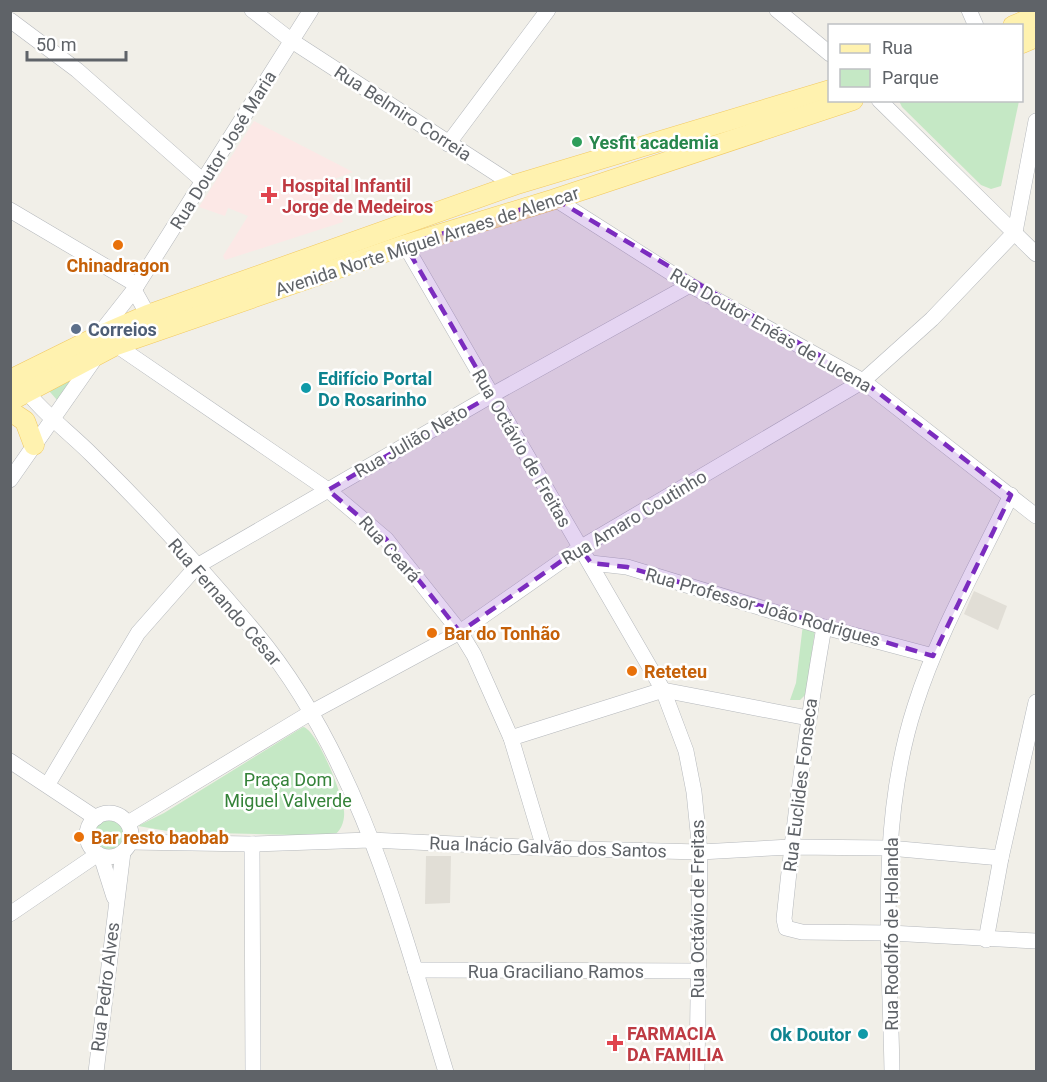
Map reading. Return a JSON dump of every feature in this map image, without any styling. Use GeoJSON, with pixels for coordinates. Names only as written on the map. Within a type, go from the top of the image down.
{"type":"FeatureCollection","features":[{"type":"Feature","properties":{"kind":"main road"},"geometry":{"type":"LineString","coordinates":[[1018,24],[1036,16]]}},
{"type":"Feature","properties":{"kind":"main road","name":"Avenida Norte Miguel Arraes de Alencar"},"geometry":{"type":"LineString","coordinates":[[16,387],[97,345],[148,315],[514,185],[828,91]]}},
{"type":"Feature","properties":{"kind":"main road","name":"Avenida Norte Miguel Arraes de Alencar"},"geometry":{"type":"LineString","coordinates":[[97,345],[116,345],[405,244],[555,199],[847,102]]}},
{"type":"Feature","properties":{"kind":"main road"},"geometry":{"type":"LineString","coordinates":[[10,411],[24,421],[34,446]]}},
{"type":"Feature","properties":{"kind":"street","name":"Rua Belmiro Correia"},"geometry":{"type":"LineString","coordinates":[[252,10],[292,41],[514,185]]}},
{"type":"Feature","properties":{"kind":"street","name":"Rua Doutor José Maria"},"geometry":{"type":"LineString","coordinates":[[10,480],[53,418],[97,345],[311,10]]}},
{"type":"Feature","properties":{"kind":"street"},"geometry":{"type":"LineString","coordinates":[[448,144],[548,10]]}},
{"type":"Feature","properties":{"kind":"street"},"geometry":{"type":"LineString","coordinates":[[777,10],[828,52]]}},
{"type":"Feature","properties":{"kind":"street"},"geometry":{"type":"LineString","coordinates":[[961,24],[968,10]]}},
{"type":"Feature","properties":{"kind":"street"},"geometry":{"type":"LineString","coordinates":[[968,10],[975,24]]}},
{"type":"Feature","properties":{"kind":"street"},"geometry":{"type":"LineString","coordinates":[[10,20],[77,70],[203,181]]}},
{"type":"Feature","properties":{"kind":"street"},"geometry":{"type":"LineString","coordinates":[[881,102],[1036,254]]}},
{"type":"Feature","properties":{"kind":"street"},"geometry":{"type":"LineString","coordinates":[[1015,232],[1036,121]]}},
{"type":"Feature","properties":{"kind":"street","name":"Rua Doutor Enéas de Lucena"},"geometry":{"type":"LineString","coordinates":[[555,199],[690,285],[863,381],[1036,516]]}},
{"type":"Feature","properties":{"kind":"street"},"geometry":{"type":"LineString","coordinates":[[10,210],[136,287],[148,315]]}},
{"type":"Feature","properties":{"kind":"street","name":"Rua Amaro Coutinho"},"geometry":{"type":"LineString","coordinates":[[128,824],[310,713],[460,632],[580,548],[863,381],[932,319],[1015,232]]}},
{"type":"Feature","properties":{"kind":"street","name":"Rua Octávio de Freitas"},"geometry":{"type":"LineString","coordinates":[[405,244],[663,690],[686,751],[694,792],[700,852],[697,1071]]}},
{"type":"Feature","properties":{"kind":"street","name":"Rua Julião Neto"},"geometry":{"type":"LineString","coordinates":[[48,784],[138,633],[197,566],[492,395],[690,285]]}},
{"type":"Feature","properties":{"kind":"street","name":"Rua Ceará"},"geometry":{"type":"LineString","coordinates":[[116,345],[328,490],[386,539],[460,632],[492,691],[511,738],[544,848]]}},
{"type":"Feature","properties":{"kind":"street","name":"Rua Fernando César"},"geometry":{"type":"LineString","coordinates":[[16,387],[93,455],[197,566],[262,642],[310,713],[370,840],[415,970],[446,1071]]}},
{"type":"Feature","properties":{"kind":"street","name":"Rua Rodolfo de Holanda"},"geometry":{"type":"LineString","coordinates":[[892,1071],[889,848],[902,760],[914,707],[933,656],[1011,495]]}},
{"type":"Feature","properties":{"kind":"street","name":"Rua Professor João Rodrigues"},"geometry":{"type":"LineString","coordinates":[[591,563],[627,567],[824,627],[933,656]]}},
{"type":"Feature","properties":{"kind":"street","name":"Rua Euclides Fonseca"},"geometry":{"type":"LineString","coordinates":[[824,627],[808,718],[791,846],[784,924],[792,931],[802,932],[890,933]]}},
{"type":"Feature","properties":{"kind":"street"},"geometry":{"type":"LineString","coordinates":[[511,738],[663,690],[808,718]]}},
{"type":"Feature","properties":{"kind":"street"},"geometry":{"type":"LineString","coordinates":[[986,940],[1001,858],[1036,702]]}},
{"type":"Feature","properties":{"kind":"street"},"geometry":{"type":"LineString","coordinates":[[10,760],[96,818]]}},
{"type":"Feature","properties":{"kind":"street"},"geometry":{"type":"LineString","coordinates":[[342,841],[352,828],[359,813]]}},
{"type":"Feature","properties":{"kind":"street"},"geometry":{"type":"LineString","coordinates":[[117,814],[128,824],[127,847],[111,857],[99,855],[93,849],[88,830],[96,818],[102,815],[117,814]]}},
{"type":"Feature","properties":{"kind":"street","name":"Rua Inácio Galvão dos Santos"},"geometry":{"type":"LineString","coordinates":[[127,847],[370,840],[700,852],[791,846],[889,848],[1001,858]]}},
{"type":"Feature","properties":{"kind":"street"},"geometry":{"type":"LineString","coordinates":[[252,844],[253,1071]]}},
{"type":"Feature","properties":{"kind":"street","name":"Rua Pedro Alves"},"geometry":{"type":"LineString","coordinates":[[96,1071],[115,903],[127,847]]}},
{"type":"Feature","properties":{"kind":"street"},"geometry":{"type":"LineString","coordinates":[[10,914],[99,855]]}},
{"type":"Feature","properties":{"kind":"street","name":"Rua Pedro Alves"},"geometry":{"type":"LineString","coordinates":[[99,855],[115,903]]}},
{"type":"Feature","properties":{"kind":"street"},"geometry":{"type":"LineString","coordinates":[[890,933],[1036,941]]}},
{"type":"Feature","properties":{"kind":"street","name":"Rua Graciliano Ramos"},"geometry":{"type":"LineString","coordinates":[[415,970],[697,972]]}},
{"type":"Feature","properties":{"kind":"highlighted area"},"geometry":{"type":"Polygon","coordinates":[[[555,199],[863,381],[1011,495],[933,656],[627,567],[591,563],[580,548],[460,632],[386,539],[328,490],[492,395],[405,245],[555,199]]]}},
{"type":"Feature","properties":{"kind":"shaded area","name":"Hospital Infantil Jorge de Medeiros"},"geometry":{"type":"Polygon","coordinates":[[[254,121],[353,172],[327,182],[343,222],[225,260],[223,256],[248,216],[228,208],[225,216],[199,207],[254,121]]]}},
{"type":"Feature","properties":{"kind":"shaded area"},"geometry":{"type":"Polygon","coordinates":[[[974,591],[1007,606],[998,630],[964,614],[974,591]]]}},
{"type":"Feature","properties":{"kind":"shaded area"},"geometry":{"type":"Polygon","coordinates":[[[426,856],[451,856],[450,903],[425,904],[426,856]]]}},
{"type":"Feature","properties":{"kind":"green space"},"geometry":{"type":"Polygon","coordinates":[[[900,102],[1019,102],[1001,186],[991,189],[981,185],[900,102]]]}},
{"type":"Feature","properties":{"kind":"green space"},"geometry":{"type":"Polygon","coordinates":[[[80,369],[57,400],[49,388],[80,369]]]}},
{"type":"Feature","properties":{"kind":"green space"},"geometry":{"type":"Polygon","coordinates":[[[803,624],[815,630],[806,694],[800,700],[790,700],[796,683],[803,624]]]}},
{"type":"Feature","properties":{"kind":"green space","name":"Praça Dom Miguel Valverde"},"geometry":{"type":"Polygon","coordinates":[[[303,727],[309,731],[322,751],[343,803],[343,822],[333,836],[173,832],[138,826],[164,813],[303,727]]]}},
{"type":"Feature","properties":{"kind":"green space"},"geometry":{"type":"Polygon","coordinates":[[[109,814],[117,815],[124,820],[129,827],[129,843],[124,850],[117,855],[109,856],[101,855],[94,850],[89,843],[88,835],[89,827],[94,820],[101,815],[109,814]]]}},
{"type":"Feature","properties":{"kind":"place","name":"Yesfit academia"},"geometry":{"type":"Point","coordinates":[577,142]}},
{"type":"Feature","properties":{"kind":"place","name":"Hospital Infantil Jorge de Medeiros"},"geometry":{"type":"Point","coordinates":[269,195]}},
{"type":"Feature","properties":{"kind":"place","name":"Chinadragon"},"geometry":{"type":"Point","coordinates":[118,245]}},
{"type":"Feature","properties":{"kind":"place","name":"Correios"},"geometry":{"type":"Point","coordinates":[76,329]}},
{"type":"Feature","properties":{"kind":"place","name":"Edifício Portal Do Rosarinho"},"geometry":{"type":"Point","coordinates":[306,388]}},
{"type":"Feature","properties":{"kind":"place","name":"Bar do Tonhão"},"geometry":{"type":"Point","coordinates":[432,633]}},
{"type":"Feature","properties":{"kind":"place","name":"Reteteu"},"geometry":{"type":"Point","coordinates":[632,671]}},
{"type":"Feature","properties":{"kind":"place","name":"Bar resto baobab"},"geometry":{"type":"Point","coordinates":[79,837]}},
{"type":"Feature","properties":{"kind":"place","name":"Ok Doutor"},"geometry":{"type":"Point","coordinates":[863,1034]}},
{"type":"Feature","properties":{"kind":"place","name":"FARMACIA DA FAMILIA"},"geometry":{"type":"Point","coordinates":[615,1043]}}]}
